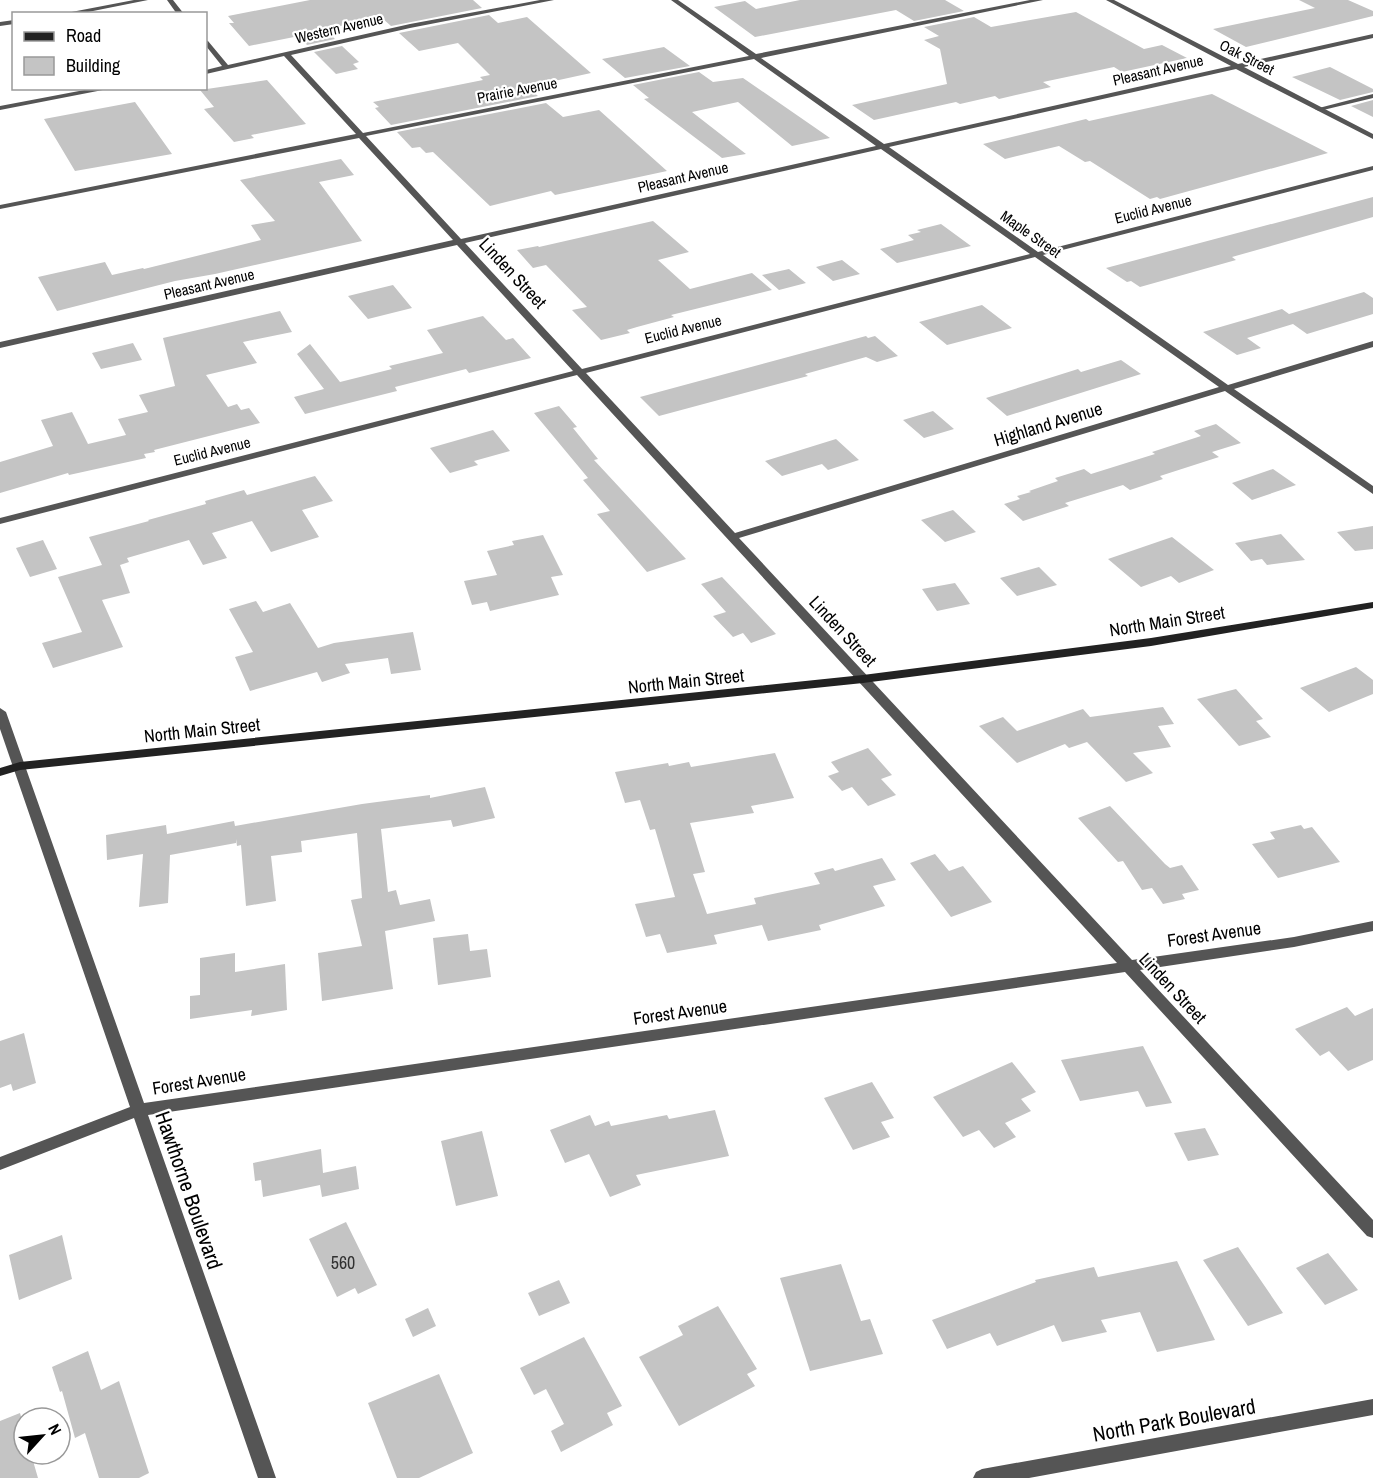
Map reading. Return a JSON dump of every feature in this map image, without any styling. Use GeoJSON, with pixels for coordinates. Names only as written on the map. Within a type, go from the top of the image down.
{"type":"FeatureCollection","features":[{"type":"Feature","properties":{"kind":"street"},"geometry":{"type":"LineString","coordinates":[[76,12],[145,0]]}},
{"type":"Feature","properties":{"kind":"street"},"geometry":{"type":"LineString","coordinates":[[170,0],[179,12]]}},
{"type":"Feature","properties":{"kind":"street"},"geometry":{"type":"LineString","coordinates":[[490,0],[500,9]]}},
{"type":"Feature","properties":{"kind":"street","name":"Western Avenue"},"geometry":{"type":"LineString","coordinates":[[207,72],[410,26],[551,0]]}},
{"type":"Feature","properties":{"kind":"street","name":"Maple Street"},"geometry":{"type":"LineString","coordinates":[[674,0],[1373,491]]}},
{"type":"Feature","properties":{"kind":"street","name":"Prairie Avenue"},"geometry":{"type":"LineString","coordinates":[[0,207],[1040,0]]}},
{"type":"Feature","properties":{"kind":"street","name":"Oak Street"},"geometry":{"type":"LineString","coordinates":[[1109,0],[1373,137]]}},
{"type":"Feature","properties":{"kind":"street","name":"Pleasant Avenue"},"geometry":{"type":"LineString","coordinates":[[0,345],[1373,36]]}},
{"type":"Feature","properties":{"kind":"street"},"geometry":{"type":"LineString","coordinates":[[207,43],[227,68]]}},
{"type":"Feature","properties":{"kind":"street","name":"Linden Street"},"geometry":{"type":"LineString","coordinates":[[286,54],[1373,1231]]}},
{"type":"Feature","properties":{"kind":"street"},"geometry":{"type":"LineString","coordinates":[[0,108],[99,90]]}},
{"type":"Feature","properties":{"kind":"street"},"geometry":{"type":"LineString","coordinates":[[1319,109],[1373,96]]}},
{"type":"Feature","properties":{"kind":"street","name":"Euclid Avenue"},"geometry":{"type":"LineString","coordinates":[[0,521],[1373,168]]}},
{"type":"Feature","properties":{"kind":"street","name":"Highland Avenue"},"geometry":{"type":"LineString","coordinates":[[732,537],[1373,344]]}},
{"type":"Feature","properties":{"kind":"street","name":"North Main Street"},"geometry":{"type":"LineString","coordinates":[[0,772],[20,766],[863,679],[1150,642],[1373,605]]}},
{"type":"Feature","properties":{"kind":"street","name":"Hawthorne Boulevard"},"geometry":{"type":"LineString","coordinates":[[0,712],[267,1478]]}},
{"type":"Feature","properties":{"kind":"street","name":"Forest Avenue"},"geometry":{"type":"LineString","coordinates":[[0,1164],[139,1110],[1294,942],[1373,926]]}},
{"type":"Feature","properties":{"kind":"street","name":"North Park Boulevard"},"geometry":{"type":"LineString","coordinates":[[982,1478],[1373,1407]]}},
{"type":"Feature","properties":{"kind":"building"},"geometry":{"type":"Polygon","coordinates":[[[310,0],[473,0],[482,8],[391,26],[382,18],[325,29],[335,39],[307,45],[299,36],[249,46],[229,23],[234,23],[228,16],[310,0]]]}},
{"type":"Feature","properties":{"kind":"building"},"geometry":{"type":"Polygon","coordinates":[[[800,0],[945,0],[964,11],[914,21],[896,10],[755,37],[714,7],[745,1],[756,9],[800,0]]]}},
{"type":"Feature","properties":{"kind":"building"},"geometry":{"type":"Polygon","coordinates":[[[1299,0],[1348,0],[1373,11],[1373,16],[1246,47],[1213,29],[1315,8],[1299,0]]]}},
{"type":"Feature","properties":{"kind":"building"},"geometry":{"type":"Polygon","coordinates":[[[1076,12],[1144,49],[1162,45],[1187,58],[1122,72],[1114,67],[1043,82],[1051,87],[999,99],[995,96],[960,104],[956,102],[874,120],[852,105],[947,84],[940,49],[924,40],[939,36],[924,27],[974,17],[991,27],[1076,12]]]}},
{"type":"Feature","properties":{"kind":"building"},"geometry":{"type":"Polygon","coordinates":[[[489,15],[498,23],[527,17],[591,73],[527,87],[538,96],[391,125],[375,108],[379,107],[373,102],[483,80],[480,77],[490,75],[458,43],[419,51],[399,33],[489,15]]]}},
{"type":"Feature","properties":{"kind":"building"},"geometry":{"type":"Polygon","coordinates":[[[342,46],[359,62],[353,64],[358,69],[336,74],[314,52],[342,46]]]}},
{"type":"Feature","properties":{"kind":"building"},"geometry":{"type":"Polygon","coordinates":[[[664,47],[690,66],[625,78],[602,59],[664,47]]]}},
{"type":"Feature","properties":{"kind":"building"},"geometry":{"type":"Polygon","coordinates":[[[1330,67],[1373,89],[1373,92],[1340,100],[1292,77],[1330,67]]]}},
{"type":"Feature","properties":{"kind":"building"},"geometry":{"type":"Polygon","coordinates":[[[699,72],[713,82],[743,78],[830,138],[792,146],[738,102],[692,112],[746,154],[722,158],[644,99],[649,98],[633,85],[699,72]]]}},
{"type":"Feature","properties":{"kind":"building"},"geometry":{"type":"Polygon","coordinates":[[[267,80],[306,124],[251,135],[254,138],[234,142],[204,109],[214,107],[200,90],[267,80]]]}},
{"type":"Feature","properties":{"kind":"building"},"geometry":{"type":"Polygon","coordinates":[[[1212,94],[1328,153],[1160,199],[1157,197],[1150,199],[1090,161],[1085,162],[1059,146],[1005,159],[983,144],[1086,119],[1089,121],[1212,94]]]}},
{"type":"Feature","properties":{"kind":"building"},"geometry":{"type":"Polygon","coordinates":[[[1373,100],[1373,117],[1351,106],[1373,100]]]}},
{"type":"Feature","properties":{"kind":"building"},"geometry":{"type":"Polygon","coordinates":[[[135,102],[172,154],[75,171],[44,119],[135,102]]]}},
{"type":"Feature","properties":{"kind":"building"},"geometry":{"type":"Polygon","coordinates":[[[546,103],[563,117],[599,110],[667,171],[555,195],[551,191],[490,206],[433,152],[426,153],[420,147],[412,148],[397,132],[546,103]]]}},
{"type":"Feature","properties":{"kind":"building"},"geometry":{"type":"Polygon","coordinates":[[[341,159],[354,175],[319,182],[362,241],[175,281],[57,311],[38,277],[105,262],[112,275],[261,240],[251,225],[275,221],[240,180],[341,159]]]}},
{"type":"Feature","properties":{"kind":"building"},"geometry":{"type":"Polygon","coordinates":[[[1373,197],[1373,217],[1232,257],[1236,260],[1140,287],[1131,281],[1127,282],[1106,268],[1373,197]]]}},
{"type":"Feature","properties":{"kind":"building"},"geometry":{"type":"Polygon","coordinates":[[[653,221],[689,252],[658,260],[690,289],[752,273],[772,290],[671,315],[674,317],[627,330],[630,333],[601,340],[572,310],[587,307],[546,265],[533,268],[517,250],[539,247],[653,221]]]}},
{"type":"Feature","properties":{"kind":"building"},"geometry":{"type":"Polygon","coordinates":[[[941,224],[971,246],[897,263],[880,249],[914,240],[908,235],[921,232],[917,230],[941,224]]]}},
{"type":"Feature","properties":{"kind":"building"},"geometry":{"type":"Polygon","coordinates":[[[842,260],[860,274],[833,281],[816,267],[842,260]]]}},
{"type":"Feature","properties":{"kind":"building"},"geometry":{"type":"Polygon","coordinates":[[[789,269],[806,283],[779,290],[762,275],[789,269]]]}},
{"type":"Feature","properties":{"kind":"building"},"geometry":{"type":"Polygon","coordinates":[[[393,285],[412,308],[368,319],[348,296],[393,285]]]}},
{"type":"Feature","properties":{"kind":"building"},"geometry":{"type":"Polygon","coordinates":[[[1364,292],[1373,298],[1373,314],[1307,334],[1293,324],[1247,338],[1261,348],[1237,355],[1203,332],[1282,309],[1289,314],[1364,292]]]}},
{"type":"Feature","properties":{"kind":"building"},"geometry":{"type":"Polygon","coordinates":[[[982,305],[1012,328],[947,345],[919,322],[982,305]]]}},
{"type":"Feature","properties":{"kind":"building"},"geometry":{"type":"Polygon","coordinates":[[[280,311],[292,332],[243,342],[257,363],[206,375],[228,407],[237,404],[241,410],[249,408],[260,423],[154,450],[155,452],[144,454],[146,458],[69,475],[68,473],[0,493],[0,462],[53,446],[41,420],[72,412],[88,444],[126,435],[118,419],[148,412],[139,395],[175,386],[163,338],[280,311]]]}},
{"type":"Feature","properties":{"kind":"building"},"geometry":{"type":"Polygon","coordinates":[[[483,316],[506,340],[513,338],[531,358],[469,373],[466,369],[395,387],[397,391],[305,414],[294,397],[324,389],[297,354],[310,344],[340,382],[392,369],[389,366],[443,353],[427,330],[483,316]]]}},
{"type":"Feature","properties":{"kind":"building"},"geometry":{"type":"Polygon","coordinates":[[[866,336],[868,338],[875,336],[898,356],[877,362],[866,357],[805,374],[808,376],[659,416],[640,397],[866,336]]]}},
{"type":"Feature","properties":{"kind":"building"},"geometry":{"type":"Polygon","coordinates":[[[133,343],[142,360],[101,369],[92,353],[133,343]]]}},
{"type":"Feature","properties":{"kind":"building"},"geometry":{"type":"Polygon","coordinates":[[[1121,360],[1141,374],[1007,416],[986,398],[1078,369],[1081,372],[1121,360]]]}},
{"type":"Feature","properties":{"kind":"building"},"geometry":{"type":"Polygon","coordinates":[[[559,406],[577,427],[573,428],[598,459],[594,460],[686,559],[647,572],[597,514],[610,511],[583,480],[588,478],[534,413],[559,406]]]}},
{"type":"Feature","properties":{"kind":"building"},"geometry":{"type":"Polygon","coordinates":[[[933,411],[954,429],[924,438],[903,420],[933,411]]]}},
{"type":"Feature","properties":{"kind":"building"},"geometry":{"type":"Polygon","coordinates":[[[1216,424],[1241,443],[1212,452],[1219,457],[1160,476],[1163,479],[1130,490],[1123,485],[1065,503],[1069,506],[1023,521],[1004,504],[1020,499],[1017,496],[1058,481],[1055,478],[1084,469],[1091,474],[1155,454],[1152,452],[1201,436],[1194,431],[1216,424]]]}},
{"type":"Feature","properties":{"kind":"building"},"geometry":{"type":"Polygon","coordinates":[[[493,430],[510,451],[474,461],[478,465],[450,473],[430,448],[493,430]]]}},
{"type":"Feature","properties":{"kind":"building"},"geometry":{"type":"Polygon","coordinates":[[[836,439],[859,460],[828,470],[822,464],[782,476],[765,461],[836,439]]]}},
{"type":"Feature","properties":{"kind":"building"},"geometry":{"type":"Polygon","coordinates":[[[1273,469],[1296,485],[1252,500],[1232,483],[1273,469]]]}},
{"type":"Feature","properties":{"kind":"building"},"geometry":{"type":"Polygon","coordinates":[[[315,476],[333,501],[302,510],[319,537],[271,552],[252,521],[212,533],[227,558],[203,565],[189,540],[127,558],[129,562],[120,565],[130,593],[102,600],[123,647],[53,668],[42,643],[82,632],[58,577],[102,565],[89,537],[206,504],[205,501],[244,490],[247,495],[315,476]]]}},
{"type":"Feature","properties":{"kind":"building"},"geometry":{"type":"Polygon","coordinates":[[[953,510],[976,532],[945,542],[921,520],[953,510]]]}},
{"type":"Feature","properties":{"kind":"building"},"geometry":{"type":"Polygon","coordinates":[[[1373,526],[1373,549],[1355,551],[1337,532],[1373,526]]]}},
{"type":"Feature","properties":{"kind":"building"},"geometry":{"type":"Polygon","coordinates":[[[1281,534],[1305,560],[1267,565],[1262,559],[1251,561],[1235,543],[1281,534]]]}},
{"type":"Feature","properties":{"kind":"building"},"geometry":{"type":"Polygon","coordinates":[[[543,535],[563,575],[551,577],[559,595],[490,611],[487,602],[472,605],[464,581],[497,575],[487,551],[514,545],[512,541],[543,535]]]}},
{"type":"Feature","properties":{"kind":"building"},"geometry":{"type":"Polygon","coordinates":[[[1172,537],[1214,570],[1179,583],[1171,576],[1141,587],[1108,559],[1172,537]]]}},
{"type":"Feature","properties":{"kind":"building"},"geometry":{"type":"Polygon","coordinates":[[[43,540],[57,569],[30,577],[16,548],[43,540]]]}},
{"type":"Feature","properties":{"kind":"building"},"geometry":{"type":"Polygon","coordinates":[[[1039,567],[1057,585],[1017,596],[1000,578],[1039,567]]]}},
{"type":"Feature","properties":{"kind":"building"},"geometry":{"type":"Polygon","coordinates":[[[722,577],[776,634],[751,643],[743,633],[733,637],[713,616],[726,612],[701,584],[722,577]]]}},
{"type":"Feature","properties":{"kind":"building"},"geometry":{"type":"Polygon","coordinates":[[[955,583],[970,604],[937,611],[922,589],[955,583]]]}},
{"type":"Feature","properties":{"kind":"building"},"geometry":{"type":"Polygon","coordinates":[[[256,601],[263,612],[290,603],[318,648],[334,643],[413,632],[421,670],[391,674],[388,658],[345,664],[350,673],[322,682],[317,672],[250,691],[235,657],[253,652],[229,609],[256,601]]]}},
{"type":"Feature","properties":{"kind":"building"},"geometry":{"type":"Polygon","coordinates":[[[1356,667],[1373,680],[1373,694],[1329,712],[1300,688],[1356,667]]]}},
{"type":"Feature","properties":{"kind":"building"},"geometry":{"type":"Polygon","coordinates":[[[1236,689],[1263,719],[1256,721],[1271,737],[1239,746],[1197,699],[1236,689]]]}},
{"type":"Feature","properties":{"kind":"building"},"geometry":{"type":"Polygon","coordinates":[[[1163,707],[1174,724],[1158,726],[1171,747],[1133,753],[1153,773],[1126,782],[1087,742],[1069,748],[1065,744],[1017,763],[979,726],[1003,717],[1017,731],[1083,709],[1090,717],[1163,707]]]}},
{"type":"Feature","properties":{"kind":"building"},"geometry":{"type":"Polygon","coordinates":[[[868,748],[892,775],[881,779],[896,795],[868,806],[852,787],[842,791],[828,776],[839,772],[831,762],[868,748]]]}},
{"type":"Feature","properties":{"kind":"building"},"geometry":{"type":"Polygon","coordinates":[[[775,753],[794,798],[751,806],[754,813],[690,823],[705,872],[693,874],[707,914],[756,904],[754,898],[820,884],[814,873],[833,868],[835,871],[882,858],[896,880],[873,886],[885,906],[819,925],[821,930],[768,941],[762,925],[714,935],[717,944],[667,953],[660,934],[646,937],[635,904],[675,897],[655,829],[650,830],[640,800],[625,803],[615,772],[668,763],[669,766],[689,762],[691,767],[775,753]]]}},
{"type":"Feature","properties":{"kind":"building"},"geometry":{"type":"Polygon","coordinates":[[[485,787],[495,818],[453,827],[451,820],[381,829],[388,892],[396,890],[400,905],[430,899],[435,921],[385,931],[393,989],[322,1001],[318,953],[362,946],[351,900],[362,898],[357,833],[301,841],[302,852],[271,856],[276,901],[246,906],[241,845],[237,846],[236,839],[236,843],[170,855],[168,903],[139,907],[143,854],[107,860],[106,835],[166,825],[167,834],[234,821],[235,826],[362,804],[430,795],[430,798],[485,787]]]}},
{"type":"Feature","properties":{"kind":"building"},"geometry":{"type":"Polygon","coordinates":[[[1110,806],[1165,864],[1170,868],[1182,865],[1199,890],[1182,894],[1185,899],[1163,904],[1152,888],[1142,890],[1123,861],[1118,862],[1078,818],[1110,806]]]}},
{"type":"Feature","properties":{"kind":"building"},"geometry":{"type":"Polygon","coordinates":[[[1301,825],[1304,829],[1312,827],[1340,862],[1278,878],[1252,844],[1275,839],[1270,832],[1301,825]]]}},
{"type":"Feature","properties":{"kind":"building"},"geometry":{"type":"Polygon","coordinates":[[[935,854],[949,871],[963,866],[992,902],[951,917],[910,863],[935,854]]]}},
{"type":"Feature","properties":{"kind":"building"},"geometry":{"type":"Polygon","coordinates":[[[468,934],[470,951],[487,949],[491,977],[438,985],[433,938],[468,934]]]}},
{"type":"Feature","properties":{"kind":"building"},"geometry":{"type":"Polygon","coordinates":[[[235,953],[235,972],[285,964],[287,1010],[251,1016],[252,1010],[190,1019],[190,996],[200,995],[200,958],[235,953]]]}},
{"type":"Feature","properties":{"kind":"building"},"geometry":{"type":"Polygon","coordinates":[[[1347,1007],[1355,1016],[1373,1008],[1373,1060],[1348,1071],[1329,1051],[1320,1056],[1295,1029],[1347,1007]]]}},
{"type":"Feature","properties":{"kind":"building"},"geometry":{"type":"Polygon","coordinates":[[[24,1033],[36,1083],[13,1091],[11,1084],[0,1088],[0,1041],[24,1033]]]}},
{"type":"Feature","properties":{"kind":"building"},"geometry":{"type":"Polygon","coordinates":[[[1143,1046],[1172,1103],[1146,1107],[1138,1091],[1080,1101],[1061,1060],[1143,1046]]]}},
{"type":"Feature","properties":{"kind":"building"},"geometry":{"type":"Polygon","coordinates":[[[1012,1062],[1036,1092],[1021,1099],[1031,1111],[1005,1123],[1016,1137],[994,1148],[979,1130],[963,1137],[933,1097],[1012,1062]]]}},
{"type":"Feature","properties":{"kind":"building"},"geometry":{"type":"Polygon","coordinates":[[[872,1082],[894,1118],[881,1122],[890,1137],[853,1150],[824,1098],[872,1082]]]}},
{"type":"Feature","properties":{"kind":"building"},"geometry":{"type":"Polygon","coordinates":[[[715,1110],[729,1156],[636,1175],[641,1185],[610,1197],[589,1154],[565,1163],[550,1130],[590,1115],[595,1126],[609,1121],[611,1126],[667,1115],[669,1119],[715,1110]]]}},
{"type":"Feature","properties":{"kind":"building"},"geometry":{"type":"Polygon","coordinates":[[[1205,1128],[1219,1155],[1188,1161],[1174,1133],[1205,1128]]]}},
{"type":"Feature","properties":{"kind":"building"},"geometry":{"type":"Polygon","coordinates":[[[482,1131],[498,1196],[456,1206],[441,1141],[482,1131]]]}},
{"type":"Feature","properties":{"kind":"building"},"geometry":{"type":"Polygon","coordinates":[[[321,1149],[323,1173],[356,1166],[359,1189],[322,1197],[320,1185],[263,1197],[261,1180],[255,1181],[253,1163],[321,1149]]]}},
{"type":"Feature","properties":{"kind":"building"},"geometry":{"type":"Polygon","coordinates":[[[346,1222],[377,1285],[358,1294],[355,1288],[337,1297],[309,1239],[346,1222]]]}},
{"type":"Feature","properties":{"kind":"building"},"geometry":{"type":"Polygon","coordinates":[[[62,1235],[72,1279],[19,1300],[9,1255],[62,1235]]]}},
{"type":"Feature","properties":{"kind":"building"},"geometry":{"type":"Polygon","coordinates":[[[1238,1247],[1283,1313],[1248,1326],[1203,1260],[1238,1247]]]}},
{"type":"Feature","properties":{"kind":"building"},"geometry":{"type":"Polygon","coordinates":[[[1328,1253],[1358,1290],[1325,1305],[1296,1268],[1328,1253]]]}},
{"type":"Feature","properties":{"kind":"building"},"geometry":{"type":"Polygon","coordinates":[[[1177,1261],[1215,1340],[1157,1352],[1140,1312],[1101,1320],[1107,1332],[1062,1342],[1054,1325],[997,1346],[990,1333],[947,1349],[932,1320],[1036,1282],[1035,1280],[1094,1267],[1098,1277],[1177,1261]]]}},
{"type":"Feature","properties":{"kind":"building"},"geometry":{"type":"Polygon","coordinates":[[[841,1264],[861,1321],[870,1319],[883,1354],[810,1371],[780,1278],[841,1264]]]}},
{"type":"Feature","properties":{"kind":"building"},"geometry":{"type":"Polygon","coordinates":[[[559,1280],[570,1303],[539,1316],[528,1293],[559,1280]]]}},
{"type":"Feature","properties":{"kind":"building"},"geometry":{"type":"Polygon","coordinates":[[[718,1306],[757,1369],[747,1374],[755,1386],[679,1426],[639,1357],[683,1335],[678,1326],[718,1306]]]}},
{"type":"Feature","properties":{"kind":"building"},"geometry":{"type":"Polygon","coordinates":[[[428,1308],[436,1326],[413,1337],[405,1319],[428,1308]]]}},
{"type":"Feature","properties":{"kind":"building"},"geometry":{"type":"Polygon","coordinates":[[[584,1337],[622,1406],[607,1413],[613,1425],[561,1452],[551,1431],[564,1424],[546,1389],[534,1395],[520,1368],[584,1337]]]}},
{"type":"Feature","properties":{"kind":"building"},"geometry":{"type":"Polygon","coordinates":[[[88,1351],[101,1390],[119,1381],[149,1473],[139,1478],[99,1478],[85,1433],[75,1438],[72,1427],[72,1406],[66,1406],[52,1367],[88,1351]]]}},
{"type":"Feature","properties":{"kind":"building"},"geometry":{"type":"Polygon","coordinates":[[[439,1374],[473,1453],[419,1478],[397,1478],[368,1403],[439,1374]]]}},
{"type":"Feature","properties":{"kind":"building"},"geometry":{"type":"Polygon","coordinates":[[[12,1416],[12,1466],[34,1466],[38,1478],[0,1478],[0,1421],[12,1416]]]}}]}
